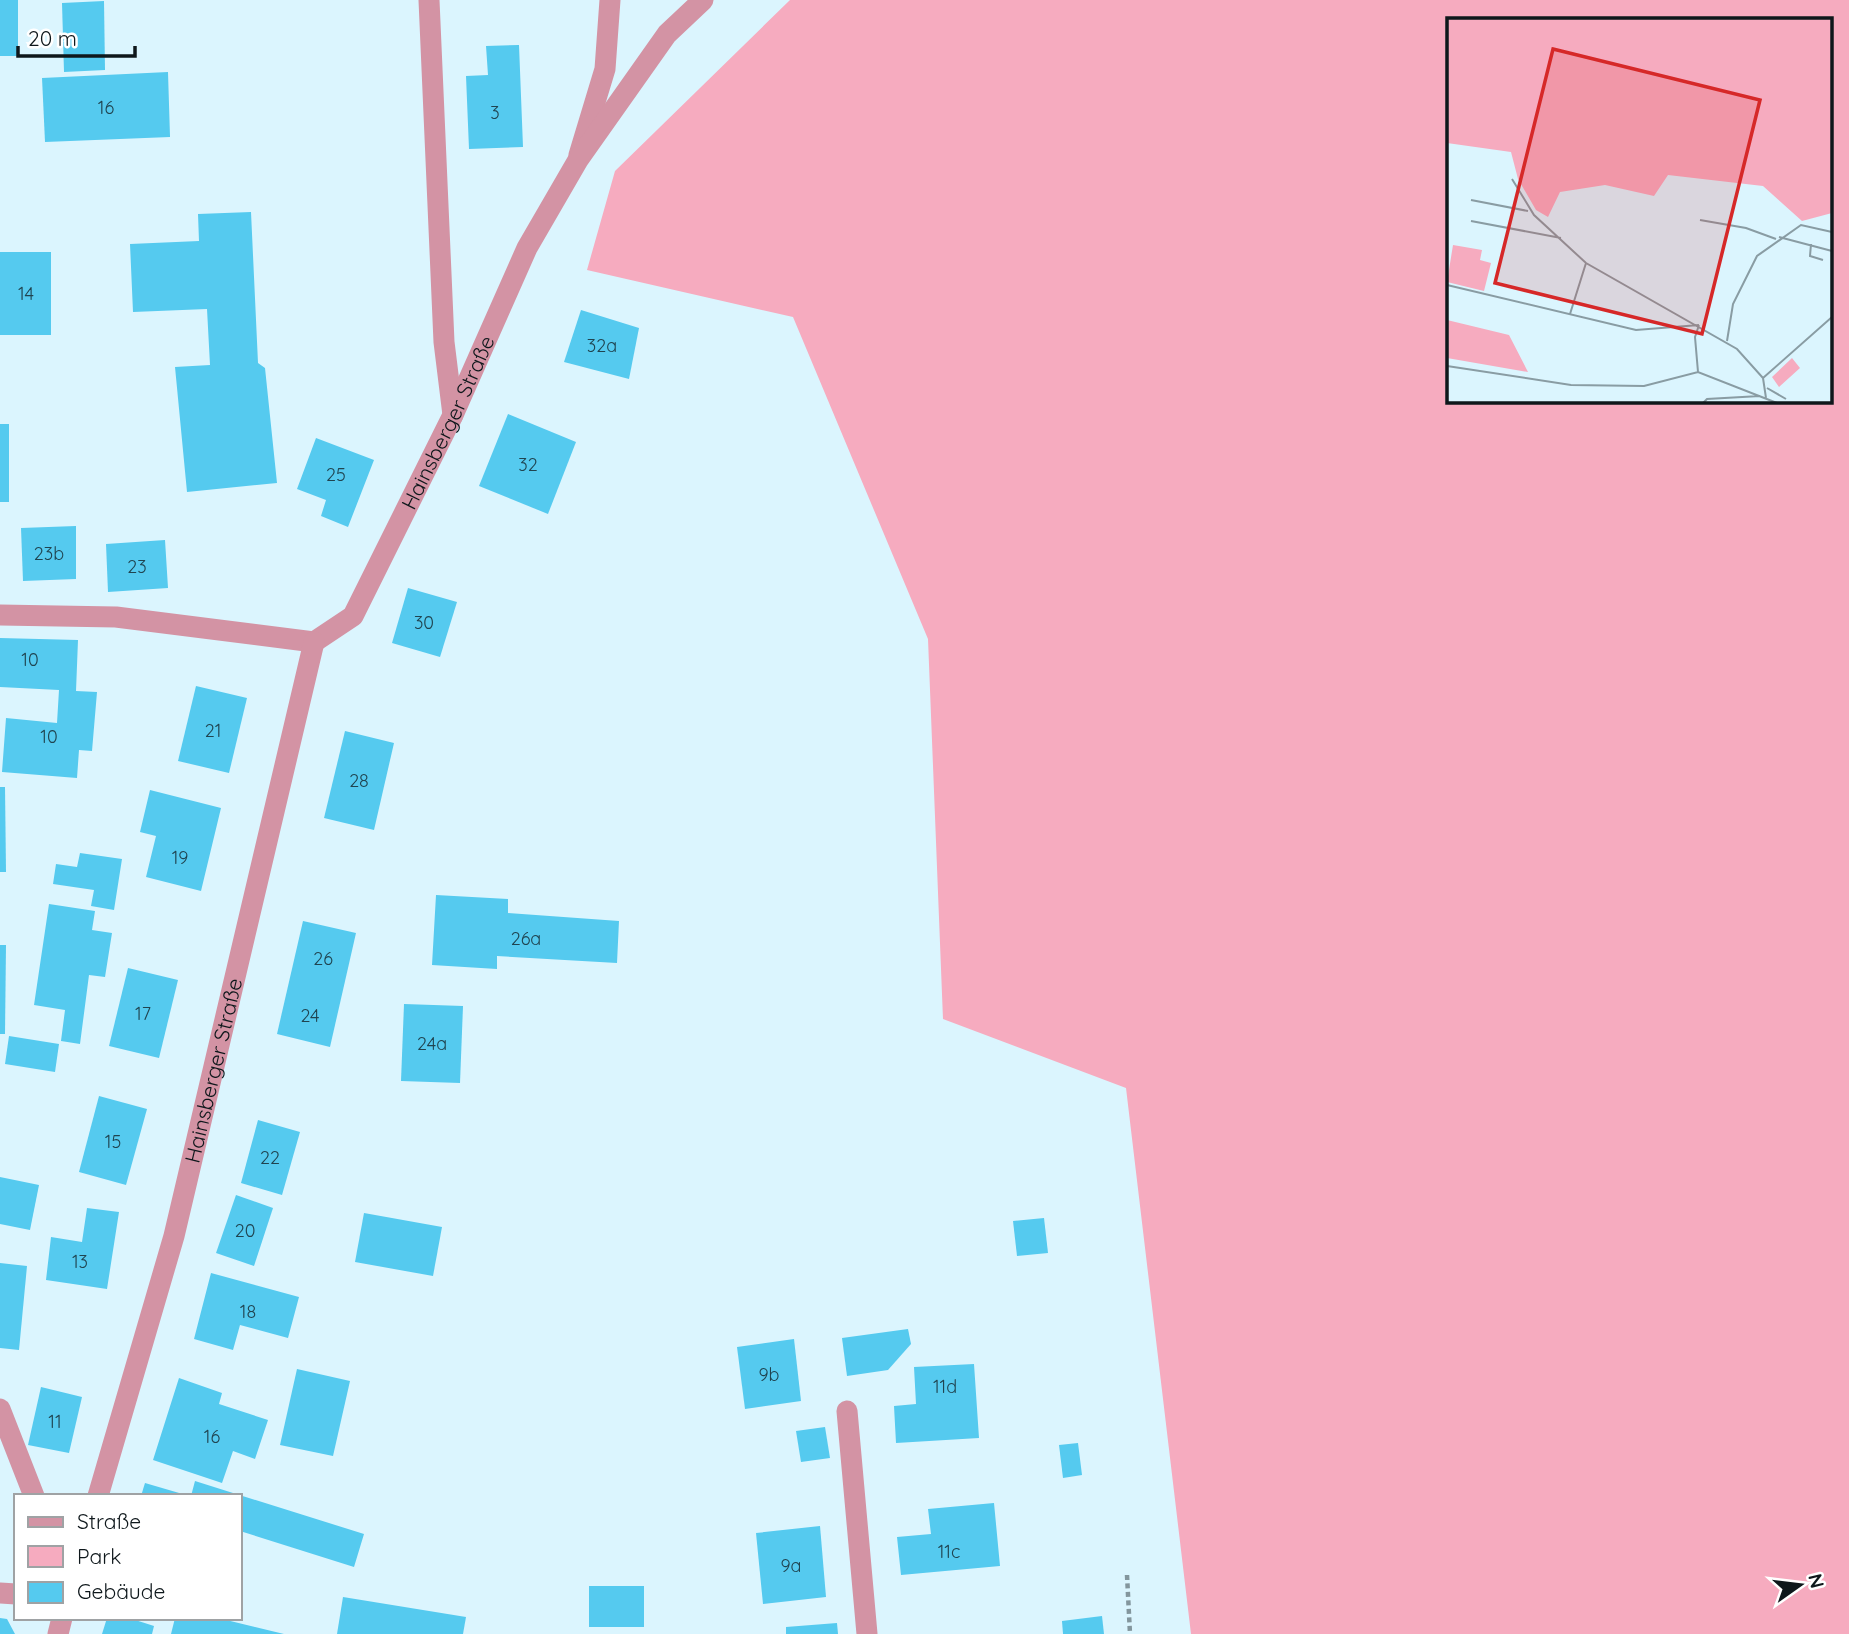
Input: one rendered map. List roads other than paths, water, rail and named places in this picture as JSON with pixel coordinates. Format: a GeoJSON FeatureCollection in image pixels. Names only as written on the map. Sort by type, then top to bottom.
{"type":"FeatureCollection","features":[{"type":"Feature","properties":{"kind":"street"},"geometry":{"type":"LineString","coordinates":[[429,0],[444,342],[453,415]]}},
{"type":"Feature","properties":{"kind":"street"},"geometry":{"type":"LineString","coordinates":[[578,160],[605,69],[610,0]]}},
{"type":"Feature","properties":{"kind":"street"},"geometry":{"type":"LineString","coordinates":[[578,160],[667,34],[703,0]]}},
{"type":"Feature","properties":{"kind":"street","name":"Hainsberger Straße"},"geometry":{"type":"LineString","coordinates":[[99,1494],[174,1236],[314,642],[353,616],[453,415],[527,248],[578,160]]}},
{"type":"Feature","properties":{"kind":"street"},"geometry":{"type":"LineString","coordinates":[[0,615],[116,617],[314,642]]}},
{"type":"Feature","properties":{"kind":"street"},"geometry":{"type":"LineString","coordinates":[[0,1409],[33,1494]]}},
{"type":"Feature","properties":{"kind":"street"},"geometry":{"type":"LineString","coordinates":[[847,1411],[867,1634]]}}]}
